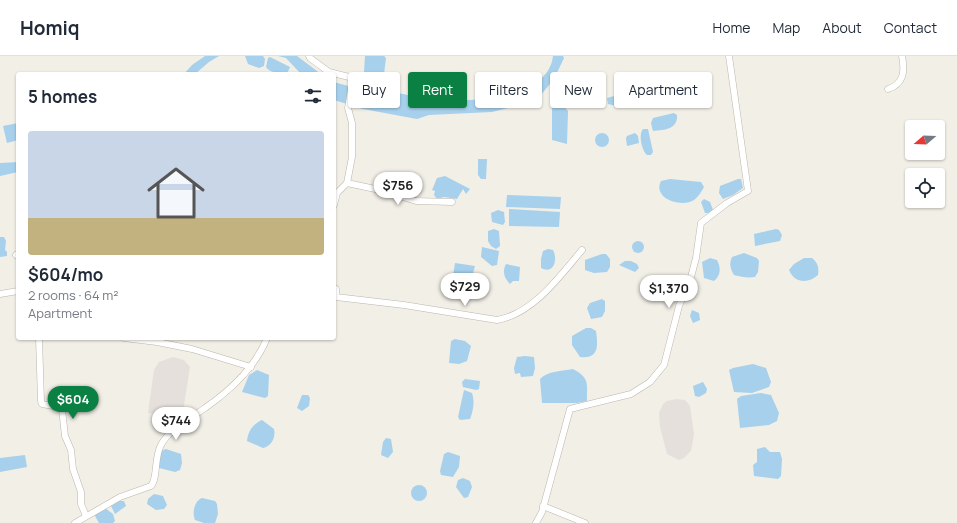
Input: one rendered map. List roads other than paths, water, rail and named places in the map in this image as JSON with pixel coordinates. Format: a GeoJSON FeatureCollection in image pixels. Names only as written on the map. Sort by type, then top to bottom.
{"type":"FeatureCollection","features":[{"type":"Feature","properties":{"kind":"street"},"geometry":{"type":"LineString","coordinates":[[536,523],[543,506],[570,409],[631,394],[650,382],[664,365],[679,306],[696,258],[701,223],[727,203],[748,191],[729,56]]}},
{"type":"Feature","properties":{"kind":"street"},"geometry":{"type":"LineString","coordinates":[[888,89],[900,82],[903,76],[902,56]]}},
{"type":"Feature","properties":{"kind":"street"},"geometry":{"type":"LineString","coordinates":[[308,57],[330,72]]}},
{"type":"Feature","properties":{"kind":"street"},"geometry":{"type":"LineString","coordinates":[[336,74],[352,78],[348,108],[352,123],[352,157],[347,183],[337,193],[336,197]]}},
{"type":"Feature","properties":{"kind":"street"},"geometry":{"type":"LineString","coordinates":[[347,183],[380,190],[416,201],[452,202]]}},
{"type":"Feature","properties":{"kind":"street"},"geometry":{"type":"LineString","coordinates":[[336,297],[404,305],[469,316],[511,317],[542,294],[582,250]]}},
{"type":"Feature","properties":{"kind":"street"},"geometry":{"type":"LineString","coordinates":[[0,294],[16,291]]}},
{"type":"Feature","properties":{"kind":"street"},"geometry":{"type":"LineString","coordinates":[[39,340],[41,401],[42,404],[59,407],[62,409],[65,436],[71,450],[73,469],[81,492],[81,504],[86,516]]}},
{"type":"Feature","properties":{"kind":"street"},"geometry":{"type":"LineString","coordinates":[[141,340],[192,349],[251,366]]}},
{"type":"Feature","properties":{"kind":"street"},"geometry":{"type":"LineString","coordinates":[[75,523],[120,497],[151,486],[154,479],[155,460],[161,444],[178,426],[224,394],[251,366],[266,340]]}},
{"type":"Feature","properties":{"kind":"street"},"geometry":{"type":"LineString","coordinates":[[543,506],[585,523]]}},
{"type":"Feature","properties":{"kind":"water"},"geometry":{"type":"Polygon","coordinates":[[[205,56],[219,56],[197,72],[186,72],[192,65],[205,56]]]}},
{"type":"Feature","properties":{"kind":"water"},"geometry":{"type":"Polygon","coordinates":[[[245,56],[263,56],[265,59],[264,66],[259,68],[248,64],[245,56]]]}},
{"type":"Feature","properties":{"kind":"water"},"geometry":{"type":"Polygon","coordinates":[[[278,56],[297,56],[318,72],[299,72],[286,58],[278,56]]]}},
{"type":"Feature","properties":{"kind":"water"},"geometry":{"type":"Polygon","coordinates":[[[365,56],[384,56],[386,58],[384,72],[364,72],[365,56]]]}},
{"type":"Feature","properties":{"kind":"water"},"geometry":{"type":"Polygon","coordinates":[[[553,56],[563,56],[564,58],[557,72],[550,72],[550,84],[542,94],[542,77],[548,71],[553,56]]]}},
{"type":"Feature","properties":{"kind":"water"},"geometry":{"type":"Polygon","coordinates":[[[270,57],[290,67],[288,72],[270,71],[266,67],[268,58],[270,57]]]}},
{"type":"Feature","properties":{"kind":"water"},"geometry":{"type":"Polygon","coordinates":[[[336,82],[348,86],[348,104],[336,101],[336,82]]]}},
{"type":"Feature","properties":{"kind":"water"},"geometry":{"type":"Polygon","coordinates":[[[400,94],[408,95],[408,108],[467,108],[467,100],[475,99],[475,108],[508,108],[492,112],[429,115],[417,119],[360,108],[400,108],[400,94]]]}},
{"type":"Feature","properties":{"kind":"water"},"geometry":{"type":"Polygon","coordinates":[[[614,96],[614,106],[608,104],[607,98],[614,96]]]}},
{"type":"Feature","properties":{"kind":"water"},"geometry":{"type":"Polygon","coordinates":[[[552,108],[566,108],[568,111],[567,144],[552,140],[552,108]]]}},
{"type":"Feature","properties":{"kind":"water"},"geometry":{"type":"Polygon","coordinates":[[[674,113],[677,115],[677,120],[673,126],[666,129],[653,131],[651,123],[653,118],[674,113]]]}},
{"type":"Feature","properties":{"kind":"water"},"geometry":{"type":"Polygon","coordinates":[[[16,123],[16,141],[7,143],[3,126],[16,123]]]}},
{"type":"Feature","properties":{"kind":"water"},"geometry":{"type":"Polygon","coordinates":[[[643,129],[648,129],[653,152],[651,155],[647,155],[642,147],[641,135],[643,129]]]}},
{"type":"Feature","properties":{"kind":"water"},"geometry":{"type":"Polygon","coordinates":[[[599,133],[605,133],[609,137],[609,143],[605,147],[599,147],[595,143],[595,137],[599,133]]]}},
{"type":"Feature","properties":{"kind":"water"},"geometry":{"type":"Polygon","coordinates":[[[635,133],[638,136],[639,143],[627,146],[627,136],[635,133]]]}},
{"type":"Feature","properties":{"kind":"water"},"geometry":{"type":"Polygon","coordinates":[[[478,159],[487,159],[486,179],[481,179],[478,175],[478,159]]]}},
{"type":"Feature","properties":{"kind":"water"},"geometry":{"type":"Polygon","coordinates":[[[16,162],[16,172],[0,176],[0,163],[16,162]]]}},
{"type":"Feature","properties":{"kind":"water"},"geometry":{"type":"Polygon","coordinates":[[[445,176],[470,189],[466,194],[463,189],[457,199],[444,197],[437,199],[434,195],[435,191],[432,190],[437,178],[445,176]]]}},
{"type":"Feature","properties":{"kind":"water"},"geometry":{"type":"Polygon","coordinates":[[[670,179],[701,182],[704,187],[694,200],[683,203],[676,202],[664,197],[659,187],[661,181],[670,179]]]}},
{"type":"Feature","properties":{"kind":"water"},"geometry":{"type":"Polygon","coordinates":[[[741,179],[743,188],[733,195],[723,199],[719,193],[720,186],[741,179]]]}},
{"type":"Feature","properties":{"kind":"water"},"geometry":{"type":"Polygon","coordinates":[[[507,195],[561,197],[560,209],[506,207],[507,195]]]}},
{"type":"Feature","properties":{"kind":"water"},"geometry":{"type":"Polygon","coordinates":[[[704,199],[710,202],[713,210],[708,213],[705,213],[701,202],[704,199]]]}},
{"type":"Feature","properties":{"kind":"water"},"geometry":{"type":"Polygon","coordinates":[[[509,209],[560,212],[559,227],[509,226],[509,209]]]}},
{"type":"Feature","properties":{"kind":"water"},"geometry":{"type":"Polygon","coordinates":[[[498,210],[504,212],[505,222],[503,225],[492,222],[491,213],[498,210]]]}},
{"type":"Feature","properties":{"kind":"water"},"geometry":{"type":"Polygon","coordinates":[[[494,229],[499,231],[500,246],[496,249],[491,246],[488,241],[488,231],[494,229]]]}},
{"type":"Feature","properties":{"kind":"water"},"geometry":{"type":"Polygon","coordinates":[[[776,229],[779,230],[782,235],[780,241],[755,246],[754,234],[776,229]]]}},
{"type":"Feature","properties":{"kind":"water"},"geometry":{"type":"Polygon","coordinates":[[[0,237],[4,237],[6,241],[5,250],[7,252],[7,256],[0,257],[0,237]]]}},
{"type":"Feature","properties":{"kind":"water"},"geometry":{"type":"Polygon","coordinates":[[[636,241],[640,241],[644,247],[640,253],[636,253],[632,249],[632,245],[636,241]]]}},
{"type":"Feature","properties":{"kind":"water"},"geometry":{"type":"Polygon","coordinates":[[[482,247],[499,251],[497,265],[492,266],[481,257],[482,247]]]}},
{"type":"Feature","properties":{"kind":"water"},"geometry":{"type":"Polygon","coordinates":[[[548,249],[553,250],[555,261],[552,268],[545,270],[541,268],[541,259],[543,251],[548,249]]]}},
{"type":"Feature","properties":{"kind":"water"},"geometry":{"type":"Polygon","coordinates":[[[744,253],[757,258],[759,261],[758,272],[755,277],[734,275],[730,266],[732,257],[744,253]]]}},
{"type":"Feature","properties":{"kind":"water"},"geometry":{"type":"Polygon","coordinates":[[[606,254],[610,259],[610,267],[607,272],[594,273],[585,270],[585,260],[606,254]]]}},
{"type":"Feature","properties":{"kind":"water"},"geometry":{"type":"Polygon","coordinates":[[[710,258],[717,260],[720,271],[714,281],[704,278],[702,262],[710,258]]]}},
{"type":"Feature","properties":{"kind":"water"},"geometry":{"type":"Polygon","coordinates":[[[804,258],[812,258],[817,263],[818,275],[810,280],[802,281],[794,278],[789,270],[794,264],[804,258]]]}},
{"type":"Feature","properties":{"kind":"water"},"geometry":{"type":"Polygon","coordinates":[[[625,261],[631,261],[637,264],[639,268],[635,272],[619,265],[625,261]]]}},
{"type":"Feature","properties":{"kind":"water"},"geometry":{"type":"Polygon","coordinates":[[[455,263],[475,266],[471,280],[453,276],[455,263]]]}},
{"type":"Feature","properties":{"kind":"water"},"geometry":{"type":"Polygon","coordinates":[[[506,264],[520,267],[519,281],[513,281],[510,284],[508,282],[504,272],[506,264]]]}},
{"type":"Feature","properties":{"kind":"water"},"geometry":{"type":"Polygon","coordinates":[[[602,299],[605,301],[605,311],[602,317],[591,319],[587,308],[590,303],[602,299]]]}},
{"type":"Feature","properties":{"kind":"water"},"geometry":{"type":"Polygon","coordinates":[[[692,310],[699,313],[700,320],[693,323],[690,316],[692,310]]]}},
{"type":"Feature","properties":{"kind":"water"},"geometry":{"type":"Polygon","coordinates":[[[586,328],[591,328],[596,331],[597,346],[594,354],[591,356],[580,357],[572,345],[572,336],[586,328]]]}},
{"type":"Feature","properties":{"kind":"water"},"geometry":{"type":"Polygon","coordinates":[[[455,339],[465,341],[471,346],[467,361],[459,364],[449,363],[451,341],[455,339]]]}},
{"type":"Feature","properties":{"kind":"water"},"geometry":{"type":"Polygon","coordinates":[[[517,357],[534,357],[535,368],[533,376],[521,377],[520,373],[515,374],[514,368],[517,357]]]}},
{"type":"Feature","properties":{"kind":"water"},"geometry":{"type":"Polygon","coordinates":[[[753,364],[766,368],[771,382],[769,387],[752,393],[734,392],[729,370],[753,364]]]}},
{"type":"Feature","properties":{"kind":"water"},"geometry":{"type":"Polygon","coordinates":[[[573,369],[585,379],[587,386],[587,401],[577,403],[542,403],[540,379],[547,374],[573,369]]]}},
{"type":"Feature","properties":{"kind":"water"},"geometry":{"type":"Polygon","coordinates":[[[257,370],[269,375],[268,396],[265,398],[242,392],[249,375],[257,370]]]}},
{"type":"Feature","properties":{"kind":"water"},"geometry":{"type":"Polygon","coordinates":[[[465,379],[480,381],[479,389],[476,390],[463,387],[462,382],[465,379]]]}},
{"type":"Feature","properties":{"kind":"water"},"geometry":{"type":"Polygon","coordinates":[[[703,382],[707,389],[706,393],[699,397],[695,396],[693,386],[703,382]]]}},
{"type":"Feature","properties":{"kind":"water"},"geometry":{"type":"Polygon","coordinates":[[[464,390],[472,393],[473,406],[470,419],[460,420],[458,417],[464,390]]]}},
{"type":"Feature","properties":{"kind":"water"},"geometry":{"type":"Polygon","coordinates":[[[761,393],[771,395],[779,413],[777,421],[769,425],[740,428],[737,399],[741,396],[761,393]]]}},
{"type":"Feature","properties":{"kind":"water"},"geometry":{"type":"Polygon","coordinates":[[[302,395],[308,395],[310,398],[309,406],[302,411],[297,408],[302,395]]]}},
{"type":"Feature","properties":{"kind":"water"},"geometry":{"type":"Polygon","coordinates":[[[262,420],[274,429],[272,441],[263,448],[247,441],[248,434],[252,428],[262,420]]]}},
{"type":"Feature","properties":{"kind":"water"},"geometry":{"type":"Polygon","coordinates":[[[386,438],[391,439],[393,452],[388,458],[381,455],[383,442],[386,438]]]}},
{"type":"Feature","properties":{"kind":"water"},"geometry":{"type":"Polygon","coordinates":[[[765,447],[770,452],[780,452],[782,459],[781,476],[778,479],[754,476],[753,465],[757,462],[757,449],[765,447]]]}},
{"type":"Feature","properties":{"kind":"water"},"geometry":{"type":"Polygon","coordinates":[[[166,449],[181,454],[182,463],[180,470],[175,472],[159,468],[158,461],[161,451],[166,449]]]}},
{"type":"Feature","properties":{"kind":"water"},"geometry":{"type":"Polygon","coordinates":[[[448,452],[460,456],[459,467],[453,477],[441,475],[440,471],[444,454],[448,452]]]}},
{"type":"Feature","properties":{"kind":"water"},"geometry":{"type":"Polygon","coordinates":[[[25,455],[27,467],[0,472],[0,458],[25,455]]]}},
{"type":"Feature","properties":{"kind":"water"},"geometry":{"type":"Polygon","coordinates":[[[463,478],[470,481],[472,487],[468,497],[464,498],[456,487],[458,480],[463,478]]]}},
{"type":"Feature","properties":{"kind":"water"},"geometry":{"type":"Polygon","coordinates":[[[419,485],[426,490],[427,493],[422,500],[419,501],[412,496],[411,493],[416,486],[419,485]]]}},
{"type":"Feature","properties":{"kind":"water"},"geometry":{"type":"Polygon","coordinates":[[[154,494],[163,496],[167,505],[164,509],[156,510],[147,504],[148,499],[154,494]]]}},
{"type":"Feature","properties":{"kind":"water"},"geometry":{"type":"Polygon","coordinates":[[[202,498],[215,501],[217,504],[218,514],[215,523],[204,523],[195,520],[195,504],[202,498]]]}},
{"type":"Feature","properties":{"kind":"water"},"geometry":{"type":"Polygon","coordinates":[[[119,501],[124,501],[126,506],[115,514],[111,506],[119,501]]]}},
{"type":"Feature","properties":{"kind":"water"},"geometry":{"type":"Polygon","coordinates":[[[105,508],[113,514],[115,521],[113,523],[99,523],[95,516],[96,513],[105,508]]]}}]}
